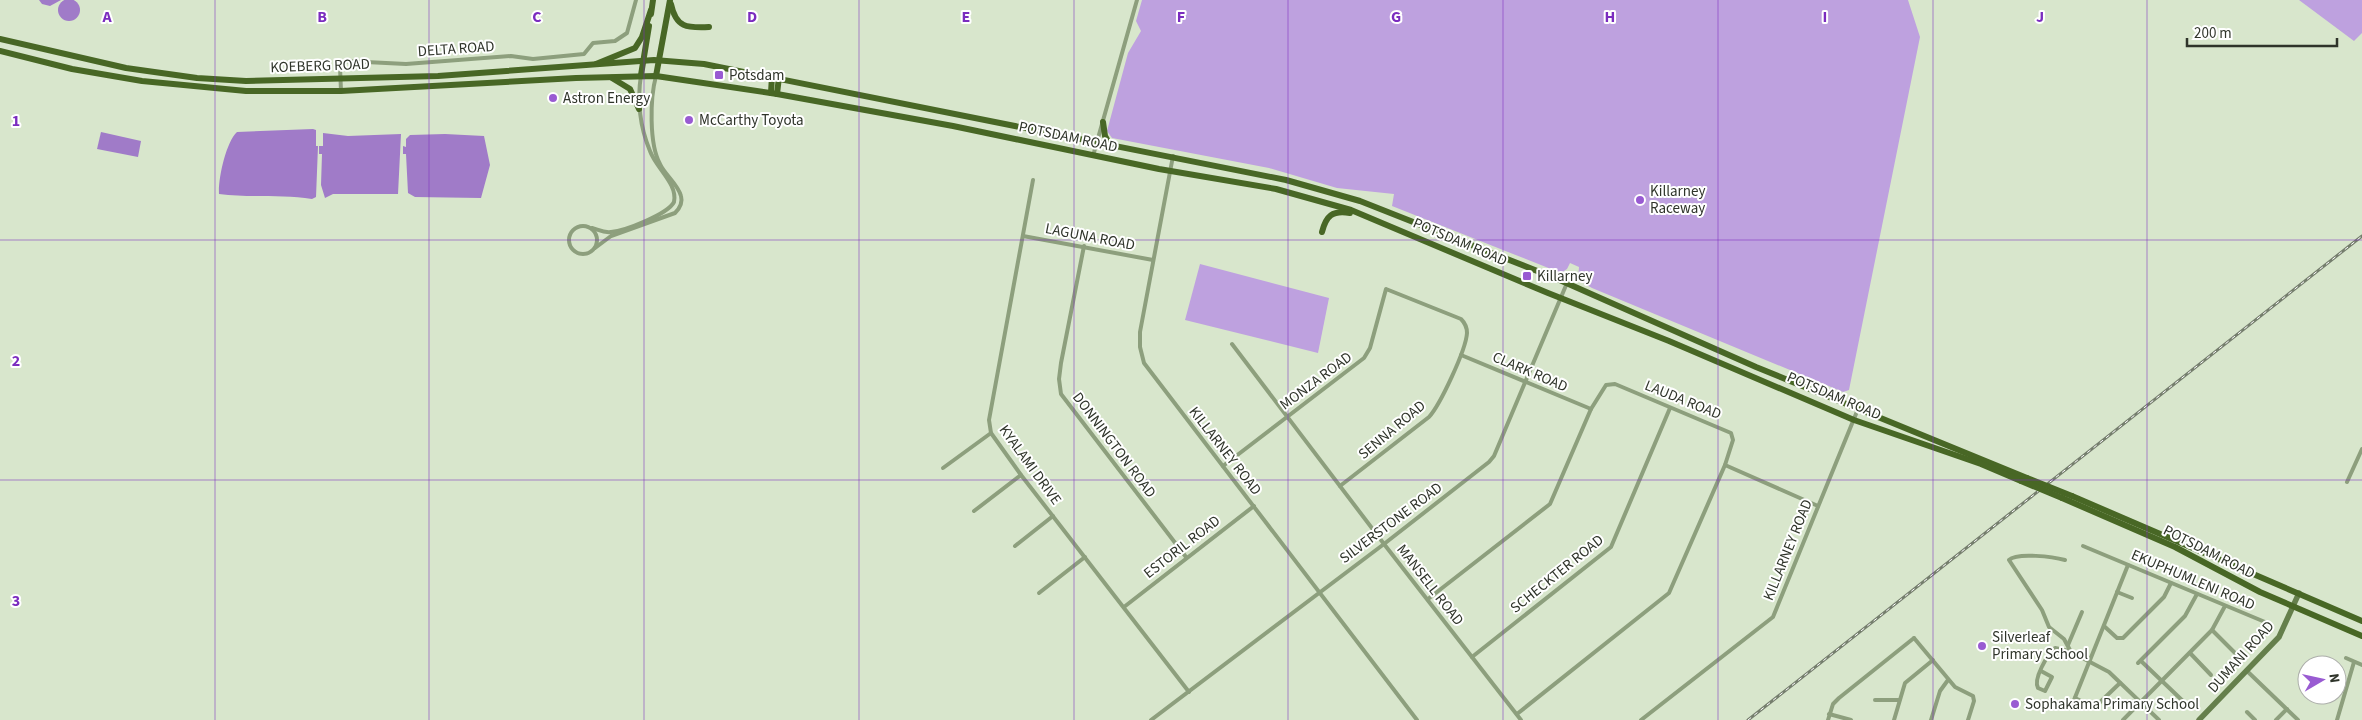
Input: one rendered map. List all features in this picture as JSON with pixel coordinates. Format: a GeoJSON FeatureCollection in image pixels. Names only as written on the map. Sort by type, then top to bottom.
{"type":"FeatureCollection","features":[{"type":"Feature","properties":{"kind":"main road"},"geometry":{"type":"LineString","coordinates":[[642,75],[652,0]]}},
{"type":"Feature","properties":{"kind":"main road"},"geometry":{"type":"LineString","coordinates":[[670,0],[674,15],[681,24],[691,27],[709,27]]}},
{"type":"Feature","properties":{"kind":"main road"},"geometry":{"type":"LineString","coordinates":[[656,76],[670,0]]}},
{"type":"Feature","properties":{"kind":"main road"},"geometry":{"type":"LineString","coordinates":[[593,66],[635,48],[642,37],[651,10]]}},
{"type":"Feature","properties":{"kind":"main road","name":"KOEBERG ROAD"},"geometry":{"type":"LineString","coordinates":[[0,39],[109,66],[197,78],[274,81],[438,76],[644,61]]}},
{"type":"Feature","properties":{"kind":"main road","name":"KOEBERG ROAD"},"geometry":{"type":"LineString","coordinates":[[0,51],[72,69],[185,86],[279,92],[341,91],[642,75]]}},
{"type":"Feature","properties":{"kind":"main road","name":"POTSDAM ROAD"},"geometry":{"type":"LineString","coordinates":[[644,61],[660,60],[704,64],[775,76],[869,98],[1097,140],[1286,180],[1341,195],[1567,283],[1756,367],[1858,408],[2175,546],[2237,580],[2293,607],[2362,636]]}},
{"type":"Feature","properties":{"kind":"main road","name":"POTSDAM ROAD"},"geometry":{"type":"LineString","coordinates":[[642,75],[774,93],[953,126],[1093,156],[1276,189],[1324,201],[1368,217],[1560,298],[1669,341],[1854,420],[2072,496],[2362,621]]}},
{"type":"Feature","properties":{"kind":"main road"},"geometry":{"type":"LineString","coordinates":[[609,76],[630,89],[639,109]]}},
{"type":"Feature","properties":{"kind":"main road"},"geometry":{"type":"LineString","coordinates":[[774,93],[775,76]]}},
{"type":"Feature","properties":{"kind":"main road"},"geometry":{"type":"LineString","coordinates":[[1103,122],[1105,136],[1109,143]]}},
{"type":"Feature","properties":{"kind":"main road"},"geometry":{"type":"LineString","coordinates":[[1322,232],[1326,218],[1332,213],[1346,212],[1368,217]]}},
{"type":"Feature","properties":{"kind":"street","name":"DELTA ROAD"},"geometry":{"type":"LineString","coordinates":[[340,78],[340,66],[346,61],[406,64],[511,56],[534,58],[584,54],[595,42],[615,41],[627,33],[636,0]]}},
{"type":"Feature","properties":{"kind":"street"},"geometry":{"type":"LineString","coordinates":[[1093,156],[1137,0]]}},
{"type":"Feature","properties":{"kind":"street"},"geometry":{"type":"LineString","coordinates":[[642,75],[639,109],[650,153],[674,191],[675,200],[672,207],[664,213],[615,232],[603,232],[584,225],[575,228],[569,235],[569,242],[574,250],[580,254],[589,253],[607,238],[674,213],[681,202],[677,188],[658,159],[651,110],[656,76]]}},
{"type":"Feature","properties":{"kind":"street"},"geometry":{"type":"LineString","coordinates":[[340,78],[341,91]]}},
{"type":"Feature","properties":{"kind":"street","name":"KILLARNEY ROAD"},"geometry":{"type":"LineString","coordinates":[[1173,156],[1140,332],[1140,347],[1144,363],[1417,720]]}},
{"type":"Feature","properties":{"kind":"street","name":"KYALAMI DRIVE"},"geometry":{"type":"LineString","coordinates":[[1033,180],[989,420],[991,433],[1021,475],[1189,692]]}},
{"type":"Feature","properties":{"kind":"street"},"geometry":{"type":"LineString","coordinates":[[675,200],[681,202]]}},
{"type":"Feature","properties":{"kind":"street"},"geometry":{"type":"LineString","coordinates":[[592,228],[598,237],[595,248]]}},
{"type":"Feature","properties":{"kind":"street","name":"LAGUNA ROAD"},"geometry":{"type":"LineString","coordinates":[[1023,236],[1153,260]]}},
{"type":"Feature","properties":{"kind":"street","name":"DONNINGTON ROAD"},"geometry":{"type":"LineString","coordinates":[[1084,246],[1061,363],[1059,379],[1061,394],[1186,557]]}},
{"type":"Feature","properties":{"kind":"street","name":"SILVERSTONE ROAD"},"geometry":{"type":"LineString","coordinates":[[1151,720],[1384,544],[1492,459],[1567,283]]}},
{"type":"Feature","properties":{"kind":"street","name":"MONZA ROAD"},"geometry":{"type":"LineString","coordinates":[[1223,466],[1364,358],[1370,348],[1386,288]]}},
{"type":"Feature","properties":{"kind":"street","name":"SENNA ROAD"},"geometry":{"type":"LineString","coordinates":[[1340,486],[1432,414],[1467,336],[1464,322],[1386,288]]}},
{"type":"Feature","properties":{"kind":"street","name":"MANSELL ROAD"},"geometry":{"type":"LineString","coordinates":[[1232,344],[1521,720]]}},
{"type":"Feature","properties":{"kind":"street","name":"CLARK ROAD"},"geometry":{"type":"LineString","coordinates":[[1460,355],[1591,409]]}},
{"type":"Feature","properties":{"kind":"street","name":"LAUDA ROAD"},"geometry":{"type":"LineString","coordinates":[[1428,599],[1550,504],[1602,387],[1612,383],[1731,433],[1733,440],[1725,465],[1669,593],[1517,714]]}},
{"type":"Feature","properties":{"kind":"street","name":"SCHECKTER ROAD"},"geometry":{"type":"LineString","coordinates":[[1472,657],[1611,547],[1670,408]]}},
{"type":"Feature","properties":{"kind":"street","name":"KILLARNEY ROAD"},"geometry":{"type":"LineString","coordinates":[[1641,720],[1774,617],[1858,408]]}},
{"type":"Feature","properties":{"kind":"street"},"geometry":{"type":"LineString","coordinates":[[943,468],[991,433]]}},
{"type":"Feature","properties":{"kind":"street"},"geometry":{"type":"LineString","coordinates":[[2347,482],[2362,449]]}},
{"type":"Feature","properties":{"kind":"street"},"geometry":{"type":"LineString","coordinates":[[1725,465],[1818,506]]}},
{"type":"Feature","properties":{"kind":"street"},"geometry":{"type":"LineString","coordinates":[[974,510],[1021,475]]}},
{"type":"Feature","properties":{"kind":"street","name":"ESTORIL ROAD"},"geometry":{"type":"LineString","coordinates":[[1124,606],[1254,506]]}},
{"type":"Feature","properties":{"kind":"street"},"geometry":{"type":"LineString","coordinates":[[1014,546],[1053,516]]}},
{"type":"Feature","properties":{"kind":"street","name":"EKUPHUMLENI ROAD"},"geometry":{"type":"LineString","coordinates":[[2083,546],[2264,622]]}},
{"type":"Feature","properties":{"kind":"street"},"geometry":{"type":"LineString","coordinates":[[2065,560],[2036,556],[2009,560],[2042,610],[2049,627],[2068,645],[2071,652]]}},
{"type":"Feature","properties":{"kind":"street"},"geometry":{"type":"LineString","coordinates":[[1039,593],[1085,557]]}},
{"type":"Feature","properties":{"kind":"street"},"geometry":{"type":"LineString","coordinates":[[2072,705],[2128,566]]}},
{"type":"Feature","properties":{"kind":"street"},"geometry":{"type":"LineString","coordinates":[[2104,626],[2117,638],[2124,638],[2161,600],[2171,583]]}},
{"type":"Feature","properties":{"kind":"street"},"geometry":{"type":"LineString","coordinates":[[2117,592],[2132,598]]}},
{"type":"Feature","properties":{"kind":"street","name":"DUMANI ROAD"},"geometry":{"type":"LineString","coordinates":[[2200,720],[2279,637],[2299,593]]}},
{"type":"Feature","properties":{"kind":"street"},"geometry":{"type":"LineString","coordinates":[[2185,703],[2139,662],[2185,616],[2197,594]]}},
{"type":"Feature","properties":{"kind":"street"},"geometry":{"type":"LineString","coordinates":[[2124,720],[2212,630],[2225,606]]}},
{"type":"Feature","properties":{"kind":"street"},"geometry":{"type":"LineString","coordinates":[[2068,645],[2082,612]]}},
{"type":"Feature","properties":{"kind":"street"},"geometry":{"type":"LineString","coordinates":[[2212,630],[2235,653]]}},
{"type":"Feature","properties":{"kind":"street"},"geometry":{"type":"LineString","coordinates":[[1828,720],[1829,714],[1839,698],[1915,636],[1948,680],[1955,687],[1973,696],[1974,700],[1968,720]]}},
{"type":"Feature","properties":{"kind":"street"},"geometry":{"type":"LineString","coordinates":[[2041,671],[2052,677],[2047,689],[2044,691],[2036,685],[2041,671],[2054,649],[2071,652],[2109,672],[2159,720]]}},
{"type":"Feature","properties":{"kind":"street"},"geometry":{"type":"LineString","coordinates":[[2190,653],[2211,675]]}},
{"type":"Feature","properties":{"kind":"street"},"geometry":{"type":"LineString","coordinates":[[2347,658],[2362,665]]}},
{"type":"Feature","properties":{"kind":"street"},"geometry":{"type":"LineString","coordinates":[[1894,720],[1907,680],[1933,660]]}},
{"type":"Feature","properties":{"kind":"street"},"geometry":{"type":"LineString","coordinates":[[2347,684],[2354,662]]}},
{"type":"Feature","properties":{"kind":"street"},"geometry":{"type":"LineString","coordinates":[[2247,672],[2298,720]]}},
{"type":"Feature","properties":{"kind":"street"},"geometry":{"type":"LineString","coordinates":[[1932,720],[1940,691],[1948,680]]}},
{"type":"Feature","properties":{"kind":"street"},"geometry":{"type":"LineString","coordinates":[[2075,698],[2091,706],[2096,706],[2120,683]]}},
{"type":"Feature","properties":{"kind":"street"},"geometry":{"type":"LineString","coordinates":[[1875,700],[1899,700]]}},
{"type":"Feature","properties":{"kind":"street"},"geometry":{"type":"LineString","coordinates":[[2337,720],[2341,705]]}},
{"type":"Feature","properties":{"kind":"street"},"geometry":{"type":"LineString","coordinates":[[2276,720],[2287,709]]}},
{"type":"Feature","properties":{"kind":"street"},"geometry":{"type":"LineString","coordinates":[[2247,712],[2255,720]]}},
{"type":"Feature","properties":{"kind":"street"},"geometry":{"type":"LineString","coordinates":[[1829,714],[1851,720]]}},
{"type":"Feature","properties":{"kind":"shaded area"},"geometry":{"type":"Polygon","coordinates":[[[69,-1],[77,2],[80,10],[77,18],[69,21],[61,18],[58,10],[61,2],[69,-1]]]}},
{"type":"Feature","properties":{"kind":"shaded area"},"geometry":{"type":"Polygon","coordinates":[[[39,0],[61,0],[50,6],[42,4],[39,0]]]}},
{"type":"Feature","properties":{"kind":"shaded area","name":"Killarney Raceway"},"geometry":{"type":"Polygon","coordinates":[[[1142,0],[1908,0],[1920,37],[1849,390],[1843,392],[1592,288],[1578,280],[1579,267],[1570,263],[1567,269],[1561,273],[1392,206],[1394,194],[1337,188],[1269,168],[1112,138],[1107,131],[1128,53],[1141,31],[1136,21],[1142,0]]]}},
{"type":"Feature","properties":{"kind":"shaded area"},"geometry":{"type":"Polygon","coordinates":[[[2299,0],[2362,0],[2362,33],[2354,41],[2299,0]]]}},
{"type":"Feature","properties":{"kind":"shaded area"},"geometry":{"type":"Polygon","coordinates":[[[316,130],[316,146],[318,146],[316,197],[312,199],[219,194],[224,161],[229,144],[237,132],[316,130]]]}},
{"type":"Feature","properties":{"kind":"shaded area"},"geometry":{"type":"Polygon","coordinates":[[[101,132],[141,141],[138,157],[97,149],[101,132]]]}},
{"type":"Feature","properties":{"kind":"shaded area"},"geometry":{"type":"Polygon","coordinates":[[[323,133],[348,136],[401,134],[398,194],[333,194],[325,198],[321,185],[322,154],[319,154],[319,146],[323,146],[323,133]]]}},
{"type":"Feature","properties":{"kind":"shaded area"},"geometry":{"type":"Polygon","coordinates":[[[410,135],[484,136],[490,165],[481,198],[415,197],[408,193],[406,154],[403,154],[403,146],[406,147],[406,139],[410,135]]]}},
{"type":"Feature","properties":{"kind":"shaded area"},"geometry":{"type":"Polygon","coordinates":[[[1200,264],[1329,298],[1318,353],[1185,320],[1200,264]]]}},
{"type":"Feature","properties":{"kind":"railway"},"geometry":{"type":"LineString","coordinates":[[1748,720],[2362,236]]}},
{"type":"Feature","properties":{"kind":"place","name":"Potsdam"},"geometry":{"type":"Point","coordinates":[719,75]}},
{"type":"Feature","properties":{"kind":"place","name":"Astron Energy"},"geometry":{"type":"Point","coordinates":[553,98]}},
{"type":"Feature","properties":{"kind":"place","name":"McCarthy Toyota"},"geometry":{"type":"Point","coordinates":[689,120]}},
{"type":"Feature","properties":{"kind":"place","name":"Killarney Raceway"},"geometry":{"type":"Point","coordinates":[1640,200]}},
{"type":"Feature","properties":{"kind":"place","name":"Killarney"},"geometry":{"type":"Point","coordinates":[1527,276]}},
{"type":"Feature","properties":{"kind":"place","name":"Silverleaf Primary School"},"geometry":{"type":"Point","coordinates":[1982,646]}},
{"type":"Feature","properties":{"kind":"place","name":"Sophakama Primary School"},"geometry":{"type":"Point","coordinates":[2015,704]}}]}
